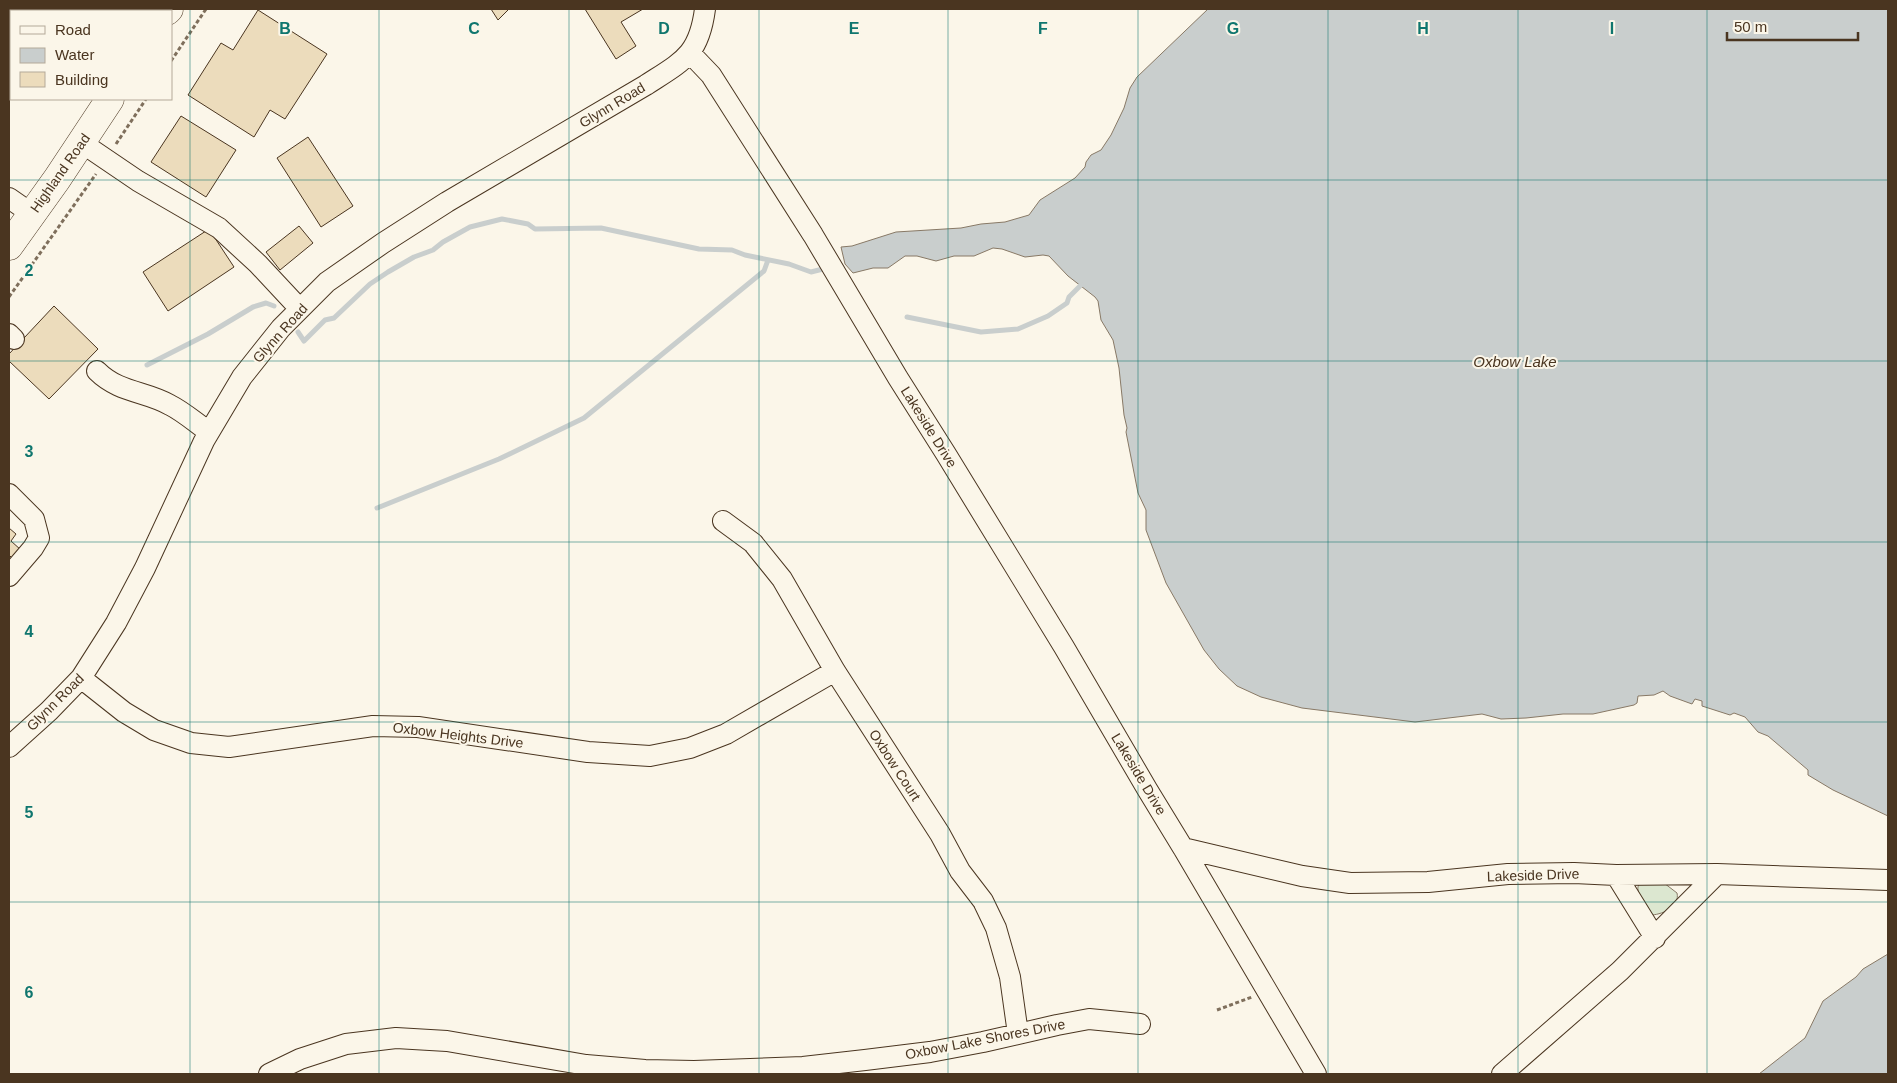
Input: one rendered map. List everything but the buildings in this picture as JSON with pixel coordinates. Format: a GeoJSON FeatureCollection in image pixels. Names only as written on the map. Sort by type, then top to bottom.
{"type":"FeatureCollection","features":[{"type":"Feature","properties":{"kind":"highway","name":"Highland Road"},"geometry":{"type":"LineString","coordinates":[[9,246],[109,100]]}},
{"type":"Feature","properties":{"kind":"street"},"geometry":{"type":"LineString","coordinates":[[690,53],[699,38],[705,9]]}},
{"type":"Feature","properties":{"kind":"street","name":"Glynn Road"},"geometry":{"type":"LineString","coordinates":[[9,746],[49,711],[81,678],[120,615],[145,568],[209,432],[242,377],[281,328],[327,282],[383,243],[447,202],[646,85],[690,53]]}},
{"type":"Feature","properties":{"kind":"street","name":"Lakeside Drive"},"geometry":{"type":"LineString","coordinates":[[690,53],[711,75],[813,235],[898,378],[1064,647],[1146,789],[1183,848],[1316,1074]]}},
{"type":"Feature","properties":{"kind":"street"},"geometry":{"type":"LineString","coordinates":[[82,142],[138,181],[219,228],[258,264],[300,309]]}},
{"type":"Feature","properties":{"kind":"street"},"geometry":{"type":"LineString","coordinates":[[9,198],[32,214]]}},
{"type":"Feature","properties":{"kind":"street"},"geometry":{"type":"LineString","coordinates":[[97,371],[105,378],[129,391],[169,404],[209,432]]}},
{"type":"Feature","properties":{"kind":"street"},"geometry":{"type":"LineString","coordinates":[[9,494],[34,520],[38,538],[33,548],[9,576]]}},
{"type":"Feature","properties":{"kind":"street","name":"Oxbow Court"},"geometry":{"type":"LineString","coordinates":[[723,521],[753,543],[782,579],[835,671],[940,834],[960,871],[983,901],[996,928],[1010,977],[1018,1034]]}},
{"type":"Feature","properties":{"kind":"street","name":"Oxbow Heights Drive"},"geometry":{"type":"LineString","coordinates":[[81,678],[124,712],[154,730],[191,743],[229,747],[373,726],[418,727],[588,752],[650,756],[690,748],[726,734],[835,671]]}},
{"type":"Feature","properties":{"kind":"street","name":"Lakeside Drive"},"geometry":{"type":"LineString","coordinates":[[1183,848],[1302,876],[1350,883],[1428,882],[1508,874],[1574,873],[1616,875],[1717,874],[1888,880]]}},
{"type":"Feature","properties":{"kind":"street"},"geometry":{"type":"LineString","coordinates":[[1502,1074],[1620,971],[1717,874]]}},
{"type":"Feature","properties":{"kind":"street"},"geometry":{"type":"LineString","coordinates":[[1616,875],[1654,938]]}},
{"type":"Feature","properties":{"kind":"street","name":"Oxbow Lake Shores Drive"},"geometry":{"type":"LineString","coordinates":[[269,1074],[300,1059],[346,1044],[396,1038],[448,1041],[586,1065],[645,1070],[694,1071],[803,1067],[930,1052],[1089,1019],[1140,1024]]}},
{"type":"Feature","properties":{"kind":"path"},"geometry":{"type":"LineString","coordinates":[[172,60],[206,9]]}},
{"type":"Feature","properties":{"kind":"path"},"geometry":{"type":"LineString","coordinates":[[9,297],[106,160],[145,100]]}},
{"type":"Feature","properties":{"kind":"path"},"geometry":{"type":"LineString","coordinates":[[1217,1010],[1267,992]]}},
{"type":"Feature","properties":{"kind":"green space"},"geometry":{"type":"Polygon","coordinates":[[[1645,883],[1664,883],[1677,893],[1676,902],[1666,911],[1652,915],[1639,895],[1638,887],[1640,884],[1645,883]]]}},
{"type":"Feature","properties":{"kind":"water","name":"Oxbow Lake"},"geometry":{"type":"Polygon","coordinates":[[[1208,9],[1888,9],[1888,816],[1833,790],[1808,775],[1808,770],[1768,736],[1758,732],[1745,717],[1734,713],[1730,715],[1702,706],[1702,701],[1695,699],[1692,704],[1670,696],[1663,691],[1654,695],[1638,696],[1637,703],[1634,705],[1593,714],[1563,714],[1501,719],[1482,714],[1415,722],[1302,708],[1261,697],[1237,686],[1219,669],[1204,650],[1166,583],[1146,530],[1146,510],[1138,493],[1126,432],[1119,368],[1113,340],[1101,320],[1098,301],[1095,297],[1068,276],[1049,256],[1025,257],[1002,249],[993,248],[974,256],[954,256],[936,261],[917,256],[905,256],[888,268],[873,268],[853,273],[845,264],[841,247],[852,246],[896,232],[961,228],[1005,222],[1029,215],[1040,200],[1075,178],[1085,167],[1091,155],[1101,150],[1111,135],[1124,108],[1130,88],[1137,77],[1208,9]]]}},
{"type":"Feature","properties":{"kind":"water"},"geometry":{"type":"Polygon","coordinates":[[[1888,954],[1888,1074],[1759,1074],[1805,1038],[1823,1001],[1856,977],[1863,969],[1888,954]]]}},
{"type":"Feature","properties":{"kind":"waterway"},"geometry":{"type":"LineString","coordinates":[[298,332],[304,341],[325,320],[334,318],[370,284],[388,272],[414,257],[433,250],[443,242],[470,227],[502,219],[528,224],[535,229],[601,228],[699,249],[732,250],[745,255],[789,264],[811,272],[827,268]]}},
{"type":"Feature","properties":{"kind":"waterway"},"geometry":{"type":"LineString","coordinates":[[377,508],[499,459],[584,418],[764,271],[768,260]]}},
{"type":"Feature","properties":{"kind":"waterway"},"geometry":{"type":"LineString","coordinates":[[907,317],[981,332],[1018,329],[1048,316],[1067,303],[1069,297],[1081,285]]}},
{"type":"Feature","properties":{"kind":"waterway"},"geometry":{"type":"LineString","coordinates":[[147,365],[208,334],[253,307],[266,303],[274,306]]}}]}
